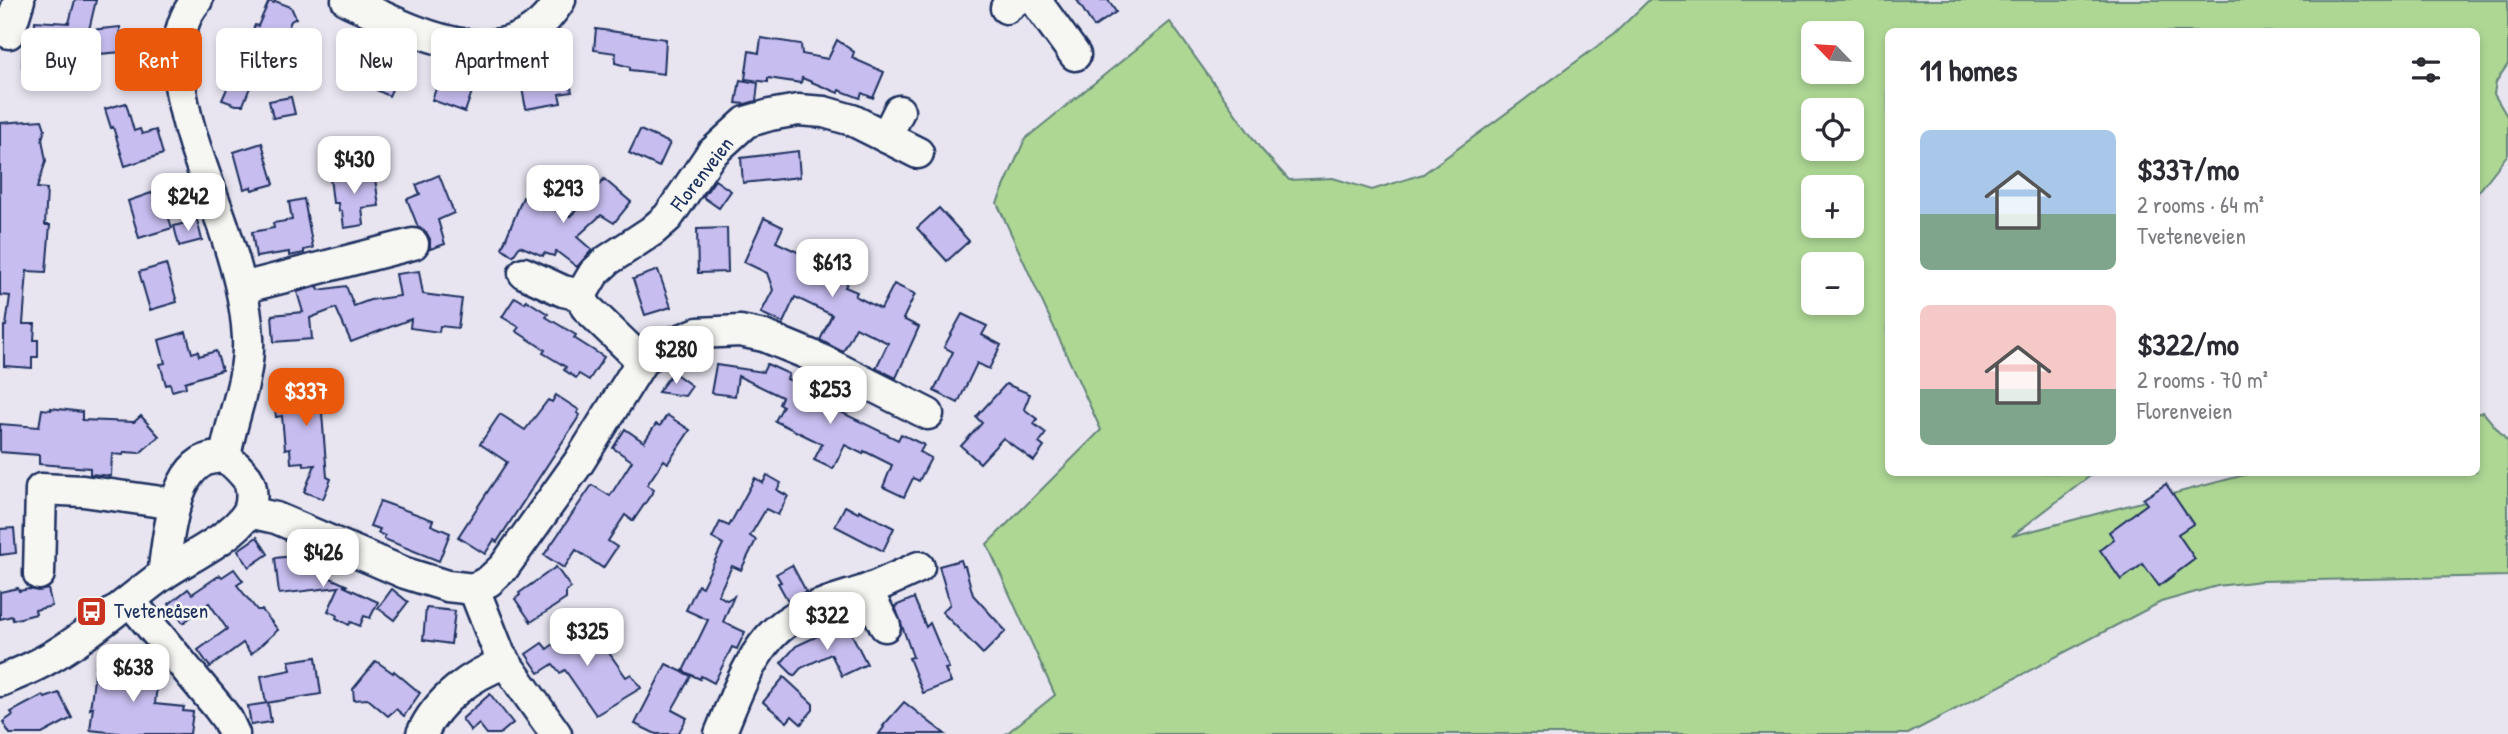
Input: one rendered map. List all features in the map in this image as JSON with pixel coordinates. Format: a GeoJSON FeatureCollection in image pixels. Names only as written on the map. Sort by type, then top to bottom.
{"type":"FeatureCollection","features":[{"type":"Feature","properties":{"kind":"street"},"geometry":{"type":"LineString","coordinates":[[9,33],[19,0]]}},
{"type":"Feature","properties":{"kind":"street"},"geometry":{"type":"LineString","coordinates":[[347,0],[433,38],[477,47],[510,41],[527,33],[545,19],[561,0]]}},
{"type":"Feature","properties":{"kind":"street"},"geometry":{"type":"LineString","coordinates":[[1035,0],[1075,55]]}},
{"type":"Feature","properties":{"kind":"street"},"geometry":{"type":"LineString","coordinates":[[183,4],[178,66],[184,104],[242,288],[248,339],[247,368],[229,431],[225,458]]}},
{"type":"Feature","properties":{"kind":"street","name":"Florenveien"},"geometry":{"type":"LineString","coordinates":[[580,295],[594,273],[608,260],[668,217],[711,155],[746,122],[798,110],[893,124],[918,153]]}},
{"type":"Feature","properties":{"kind":"street"},"geometry":{"type":"LineString","coordinates":[[242,288],[413,244]]}},
{"type":"Feature","properties":{"kind":"street"},"geometry":{"type":"LineString","coordinates":[[524,273],[563,291],[580,295],[586,307],[642,362]]}},
{"type":"Feature","properties":{"kind":"street"},"geometry":{"type":"LineString","coordinates":[[249,512],[276,518],[405,573],[447,586],[474,589],[489,581],[504,567],[579,462],[642,362],[659,349],[698,333],[740,331],[783,343],[919,401]]}},
{"type":"Feature","properties":{"kind":"street"},"geometry":{"type":"LineString","coordinates":[[0,681],[45,660],[163,575],[236,527],[249,512],[250,483],[240,469],[225,458],[208,459],[189,472],[176,504],[163,575]]}},
{"type":"Feature","properties":{"kind":"street"},"geometry":{"type":"LineString","coordinates":[[38,574],[41,489],[83,491],[176,504]]}},
{"type":"Feature","properties":{"kind":"street"},"geometry":{"type":"LineString","coordinates":[[720,734],[748,669],[770,636],[806,611],[867,590],[919,567]]}},
{"type":"Feature","properties":{"kind":"street"},"geometry":{"type":"LineString","coordinates":[[474,589],[490,633],[505,663],[556,734]]}},
{"type":"Feature","properties":{"kind":"street"},"geometry":{"type":"LineString","coordinates":[[867,590],[885,626]]}},
{"type":"Feature","properties":{"kind":"street"},"geometry":{"type":"LineString","coordinates":[[130,601],[223,713],[234,734]]}},
{"type":"Feature","properties":{"kind":"street"},"geometry":{"type":"LineString","coordinates":[[422,734],[436,710],[447,699],[488,669],[505,663]]}},
{"type":"Feature","properties":{"kind":"green space"},"geometry":{"type":"Polygon","coordinates":[[[1649,0],[2508,0],[2508,64],[2496,82],[2494,94],[2508,118],[2508,154],[2480,190],[2480,28],[1885,28],[1885,476],[2090,476],[2012,536],[2241,476],[2480,476],[2480,413],[2483,412],[2508,442],[2508,576],[2261,581],[2217,586],[2161,602],[1908,734],[1006,734],[1055,695],[987,544],[1101,430],[997,203],[1025,139],[1170,22],[1260,148],[1289,180],[1333,178],[1372,190],[1423,174],[1614,34],[1649,0]]]}},
{"type":"Feature","properties":{"kind":"building"},"geometry":{"type":"Polygon","coordinates":[[[75,0],[96,0],[89,28],[35,28],[35,21],[69,23],[75,0]]]}},
{"type":"Feature","properties":{"kind":"building"},"geometry":{"type":"Polygon","coordinates":[[[1077,0],[1108,0],[1116,12],[1094,27],[1077,0]]]}},
{"type":"Feature","properties":{"kind":"building"},"geometry":{"type":"Polygon","coordinates":[[[269,1],[291,7],[296,18],[288,28],[254,28],[255,25],[258,26],[269,1]]]}},
{"type":"Feature","properties":{"kind":"building"},"geometry":{"type":"Polygon","coordinates":[[[120,27],[115,28],[115,53],[101,54],[101,29],[120,27]]]}},
{"type":"Feature","properties":{"kind":"building"},"geometry":{"type":"Polygon","coordinates":[[[596,29],[666,39],[664,74],[630,70],[630,67],[615,63],[616,53],[594,50],[596,29]]]}},
{"type":"Feature","properties":{"kind":"building"},"geometry":{"type":"Polygon","coordinates":[[[761,38],[801,44],[802,54],[828,59],[837,40],[854,52],[852,58],[884,72],[873,98],[862,93],[860,98],[839,90],[838,93],[802,78],[801,83],[768,78],[768,82],[745,79],[749,51],[759,53],[761,38]]]}},
{"type":"Feature","properties":{"kind":"building"},"geometry":{"type":"Polygon","coordinates":[[[740,80],[758,83],[756,101],[736,103],[740,80]]]}},
{"type":"Feature","properties":{"kind":"building"},"geometry":{"type":"Polygon","coordinates":[[[226,91],[249,91],[243,105],[222,100],[226,91]]]}},
{"type":"Feature","properties":{"kind":"building"},"geometry":{"type":"Polygon","coordinates":[[[378,91],[391,91],[389,96],[378,91]]]}},
{"type":"Feature","properties":{"kind":"building"},"geometry":{"type":"Polygon","coordinates":[[[435,91],[472,91],[465,112],[432,100],[435,91]]]}},
{"type":"Feature","properties":{"kind":"building"},"geometry":{"type":"Polygon","coordinates":[[[523,91],[572,91],[559,94],[561,103],[526,109],[523,91]]]}},
{"type":"Feature","properties":{"kind":"building"},"geometry":{"type":"Polygon","coordinates":[[[291,97],[295,114],[273,118],[269,101],[291,97]]]}},
{"type":"Feature","properties":{"kind":"building"},"geometry":{"type":"Polygon","coordinates":[[[126,103],[134,131],[140,129],[142,134],[156,130],[163,154],[125,166],[105,109],[126,103]]]}},
{"type":"Feature","properties":{"kind":"building"},"geometry":{"type":"Polygon","coordinates":[[[42,120],[45,129],[42,139],[46,161],[37,188],[47,189],[45,225],[50,225],[46,272],[27,271],[23,324],[35,324],[34,340],[38,340],[38,357],[32,357],[32,368],[4,366],[4,326],[10,296],[0,295],[0,123],[42,120]]]}},
{"type":"Feature","properties":{"kind":"building"},"geometry":{"type":"Polygon","coordinates":[[[640,130],[670,143],[659,167],[629,153],[640,130]]]}},
{"type":"Feature","properties":{"kind":"building"},"geometry":{"type":"Polygon","coordinates":[[[262,143],[274,184],[252,190],[251,187],[244,189],[234,152],[262,143]]]}},
{"type":"Feature","properties":{"kind":"building"},"geometry":{"type":"Polygon","coordinates":[[[798,151],[800,177],[743,183],[741,158],[798,151]]]}},
{"type":"Feature","properties":{"kind":"building"},"geometry":{"type":"Polygon","coordinates":[[[365,170],[366,179],[375,178],[379,206],[362,208],[364,225],[344,228],[342,211],[339,211],[338,203],[333,203],[330,177],[335,176],[334,174],[365,170]]]}},
{"type":"Feature","properties":{"kind":"building"},"geometry":{"type":"Polygon","coordinates":[[[439,175],[454,213],[438,220],[445,244],[430,249],[430,239],[426,232],[418,227],[407,199],[420,194],[416,185],[439,175]]]}},
{"type":"Feature","properties":{"kind":"building"},"geometry":{"type":"Polygon","coordinates":[[[604,179],[631,202],[614,223],[601,215],[577,237],[592,250],[577,267],[556,251],[554,256],[544,253],[543,256],[520,246],[513,256],[502,248],[523,197],[570,216],[604,179]]]}},
{"type":"Feature","properties":{"kind":"building"},"geometry":{"type":"Polygon","coordinates":[[[715,180],[731,191],[719,208],[703,197],[715,180]]]}},
{"type":"Feature","properties":{"kind":"building"},"geometry":{"type":"Polygon","coordinates":[[[160,190],[172,228],[139,238],[128,201],[160,190]]]}},
{"type":"Feature","properties":{"kind":"building"},"geometry":{"type":"Polygon","coordinates":[[[304,199],[313,248],[289,256],[289,252],[256,257],[252,232],[274,228],[273,223],[292,220],[289,202],[304,199]]]}},
{"type":"Feature","properties":{"kind":"building"},"geometry":{"type":"Polygon","coordinates":[[[939,208],[969,241],[947,261],[917,228],[939,208]]]}},
{"type":"Feature","properties":{"kind":"building"},"geometry":{"type":"Polygon","coordinates":[[[764,218],[783,227],[776,242],[804,255],[801,262],[828,274],[831,267],[850,277],[845,287],[857,292],[855,296],[881,309],[894,284],[915,294],[903,319],[919,327],[896,378],[876,368],[888,343],[856,327],[843,352],[820,340],[832,315],[795,297],[783,323],[761,313],[773,290],[767,273],[744,262],[764,218]]]}},
{"type":"Feature","properties":{"kind":"building"},"geometry":{"type":"Polygon","coordinates":[[[197,220],[202,240],[179,246],[174,226],[197,220]]]}},
{"type":"Feature","properties":{"kind":"building"},"geometry":{"type":"Polygon","coordinates":[[[727,228],[728,272],[698,273],[697,229],[727,228]]]}},
{"type":"Feature","properties":{"kind":"building"},"geometry":{"type":"Polygon","coordinates":[[[166,264],[177,302],[150,310],[139,272],[166,264]]]}},
{"type":"Feature","properties":{"kind":"building"},"geometry":{"type":"Polygon","coordinates":[[[658,270],[671,307],[645,315],[633,279],[658,270]]]}},
{"type":"Feature","properties":{"kind":"building"},"geometry":{"type":"Polygon","coordinates":[[[419,271],[423,294],[462,299],[458,328],[440,326],[439,332],[410,328],[411,319],[351,342],[336,308],[310,318],[312,339],[274,342],[272,315],[303,312],[297,292],[318,286],[319,290],[346,286],[354,306],[370,300],[400,296],[396,274],[419,271]]]}},
{"type":"Feature","properties":{"kind":"building"},"geometry":{"type":"Polygon","coordinates":[[[515,297],[525,303],[526,300],[548,314],[546,317],[576,335],[574,338],[604,357],[589,380],[579,374],[576,378],[564,370],[566,367],[543,353],[545,350],[516,331],[519,327],[502,317],[515,297]]]}},
{"type":"Feature","properties":{"kind":"building"},"geometry":{"type":"Polygon","coordinates":[[[962,314],[987,326],[982,335],[1001,345],[989,369],[977,363],[958,403],[934,391],[953,352],[944,347],[962,314]]]}},
{"type":"Feature","properties":{"kind":"building"},"geometry":{"type":"Polygon","coordinates":[[[186,332],[192,353],[198,351],[199,356],[216,351],[222,370],[185,382],[186,387],[172,391],[170,384],[166,385],[160,364],[165,363],[159,340],[186,332]]]}},
{"type":"Feature","properties":{"kind":"building"},"geometry":{"type":"Polygon","coordinates":[[[767,364],[789,374],[787,379],[812,391],[810,396],[816,400],[898,440],[901,434],[924,445],[920,452],[931,458],[919,481],[913,478],[904,497],[883,487],[892,465],[845,445],[833,469],[814,460],[822,444],[775,421],[783,406],[779,404],[782,397],[738,376],[735,396],[711,393],[716,365],[763,372],[767,364]]]}},
{"type":"Feature","properties":{"kind":"building"},"geometry":{"type":"Polygon","coordinates":[[[673,372],[692,386],[685,396],[658,392],[673,372]]]}},
{"type":"Feature","properties":{"kind":"building"},"geometry":{"type":"Polygon","coordinates":[[[318,378],[318,385],[330,383],[333,411],[322,413],[327,477],[331,479],[323,499],[304,492],[315,465],[291,463],[290,448],[285,449],[282,416],[276,417],[273,393],[291,391],[290,381],[318,378]]]}},
{"type":"Feature","properties":{"kind":"building"},"geometry":{"type":"Polygon","coordinates":[[[1006,384],[1030,394],[1024,409],[1037,419],[1034,424],[1046,433],[1039,443],[1044,447],[1034,461],[1003,438],[980,463],[961,446],[982,423],[976,417],[1006,384]]]}},
{"type":"Feature","properties":{"kind":"building"},"geometry":{"type":"Polygon","coordinates":[[[556,395],[579,410],[577,413],[580,415],[497,542],[494,540],[485,554],[458,537],[507,462],[480,444],[500,414],[525,430],[548,400],[552,402],[556,395]]]}},
{"type":"Feature","properties":{"kind":"building"},"geometry":{"type":"Polygon","coordinates":[[[42,409],[82,412],[82,420],[134,422],[141,416],[159,436],[140,453],[112,454],[111,476],[90,474],[90,468],[39,464],[39,455],[0,452],[0,424],[39,427],[42,409]]]}},
{"type":"Feature","properties":{"kind":"building"},"geometry":{"type":"Polygon","coordinates":[[[667,415],[690,430],[668,463],[664,460],[647,485],[654,490],[633,521],[625,515],[608,541],[617,547],[603,568],[576,550],[564,568],[544,555],[592,485],[610,496],[632,461],[613,448],[625,429],[644,442],[656,424],[660,426],[667,415]]]}},
{"type":"Feature","properties":{"kind":"building"},"geometry":{"type":"Polygon","coordinates":[[[767,475],[781,483],[777,490],[788,496],[778,515],[766,509],[750,536],[756,540],[741,570],[732,566],[718,595],[727,600],[734,596],[723,622],[745,632],[737,649],[732,647],[714,683],[701,676],[700,679],[683,671],[708,620],[686,610],[698,585],[702,587],[723,544],[712,538],[720,522],[729,526],[755,478],[763,483],[767,475]]]}},
{"type":"Feature","properties":{"kind":"building"},"geometry":{"type":"Polygon","coordinates":[[[2166,484],[2193,524],[2178,534],[2195,559],[2159,586],[2143,564],[2121,580],[2100,550],[2114,539],[2109,532],[2147,504],[2143,499],[2166,484]]]}},
{"type":"Feature","properties":{"kind":"building"},"geometry":{"type":"Polygon","coordinates":[[[380,501],[433,520],[431,525],[450,533],[439,561],[384,539],[385,536],[378,533],[380,529],[370,526],[380,501]]]}},
{"type":"Feature","properties":{"kind":"building"},"geometry":{"type":"Polygon","coordinates":[[[845,506],[894,528],[883,551],[835,526],[845,506]]]}},
{"type":"Feature","properties":{"kind":"building"},"geometry":{"type":"Polygon","coordinates":[[[14,528],[16,553],[0,555],[0,529],[14,528]]]}},
{"type":"Feature","properties":{"kind":"building"},"geometry":{"type":"Polygon","coordinates":[[[257,537],[268,554],[249,567],[238,550],[257,537]]]}},
{"type":"Feature","properties":{"kind":"building"},"geometry":{"type":"Polygon","coordinates":[[[303,555],[303,564],[325,565],[326,576],[378,602],[370,618],[364,616],[360,626],[351,622],[349,625],[328,611],[339,587],[279,594],[275,558],[303,555]]]}},
{"type":"Feature","properties":{"kind":"building"},"geometry":{"type":"Polygon","coordinates":[[[961,560],[973,595],[1006,631],[983,654],[942,612],[950,604],[939,566],[961,560]]]}},
{"type":"Feature","properties":{"kind":"building"},"geometry":{"type":"Polygon","coordinates":[[[792,565],[806,591],[788,601],[776,574],[792,565]]]}},
{"type":"Feature","properties":{"kind":"building"},"geometry":{"type":"Polygon","coordinates":[[[556,567],[571,588],[566,591],[566,599],[531,622],[515,599],[519,593],[556,567]]]}},
{"type":"Feature","properties":{"kind":"building"},"geometry":{"type":"Polygon","coordinates":[[[234,569],[243,581],[237,585],[278,630],[251,654],[243,643],[210,667],[198,650],[227,629],[209,603],[183,623],[169,604],[188,589],[192,594],[234,569]]]}},
{"type":"Feature","properties":{"kind":"building"},"geometry":{"type":"Polygon","coordinates":[[[18,588],[19,591],[48,589],[52,606],[35,610],[36,614],[13,620],[12,616],[0,619],[0,592],[18,588]]]}},
{"type":"Feature","properties":{"kind":"building"},"geometry":{"type":"Polygon","coordinates":[[[392,589],[408,602],[394,620],[378,608],[392,589]]]}},
{"type":"Feature","properties":{"kind":"building"},"geometry":{"type":"Polygon","coordinates":[[[914,598],[926,627],[930,623],[949,668],[945,669],[951,682],[923,693],[909,658],[913,657],[895,606],[914,598]]]}},
{"type":"Feature","properties":{"kind":"building"},"geometry":{"type":"Polygon","coordinates":[[[426,608],[455,611],[451,644],[423,640],[426,608]]]}},
{"type":"Feature","properties":{"kind":"building"},"geometry":{"type":"Polygon","coordinates":[[[588,623],[626,677],[631,674],[641,688],[596,715],[565,670],[560,673],[553,664],[539,673],[526,654],[542,643],[547,649],[578,626],[580,629],[588,623]]]}},
{"type":"Feature","properties":{"kind":"building"},"geometry":{"type":"Polygon","coordinates":[[[841,625],[843,630],[848,627],[867,664],[842,676],[831,654],[801,668],[794,676],[781,663],[796,646],[841,625]]]}},
{"type":"Feature","properties":{"kind":"building"},"geometry":{"type":"Polygon","coordinates":[[[316,657],[321,694],[266,703],[261,676],[291,670],[289,661],[316,657]]]}},
{"type":"Feature","properties":{"kind":"building"},"geometry":{"type":"Polygon","coordinates":[[[376,661],[393,673],[394,671],[420,693],[404,716],[396,709],[388,716],[368,699],[354,700],[353,689],[376,661]]]}},
{"type":"Feature","properties":{"kind":"building"},"geometry":{"type":"Polygon","coordinates":[[[96,664],[158,674],[155,704],[184,707],[183,711],[193,712],[190,734],[127,734],[90,730],[96,664]]]}},
{"type":"Feature","properties":{"kind":"building"},"geometry":{"type":"Polygon","coordinates":[[[666,664],[691,676],[672,710],[687,718],[678,734],[656,734],[635,724],[666,664]]]}},
{"type":"Feature","properties":{"kind":"building"},"geometry":{"type":"Polygon","coordinates":[[[784,677],[813,704],[813,710],[801,724],[792,716],[787,722],[763,702],[784,677]]]}},
{"type":"Feature","properties":{"kind":"building"},"geometry":{"type":"Polygon","coordinates":[[[59,693],[72,718],[42,734],[10,734],[3,722],[13,715],[11,712],[43,695],[45,698],[59,693]]]}},
{"type":"Feature","properties":{"kind":"building"},"geometry":{"type":"Polygon","coordinates":[[[490,694],[513,723],[500,734],[487,734],[479,724],[471,731],[462,719],[490,694]]]}},
{"type":"Feature","properties":{"kind":"building"},"geometry":{"type":"Polygon","coordinates":[[[904,702],[945,734],[879,734],[904,702]]]}},
{"type":"Feature","properties":{"kind":"building"},"geometry":{"type":"Polygon","coordinates":[[[268,703],[271,722],[251,725],[248,706],[268,703]]]}},
{"type":"Feature","properties":{"kind":"place","name":"Tveteneåsen"},"geometry":{"type":"Point","coordinates":[91,611]}}]}
